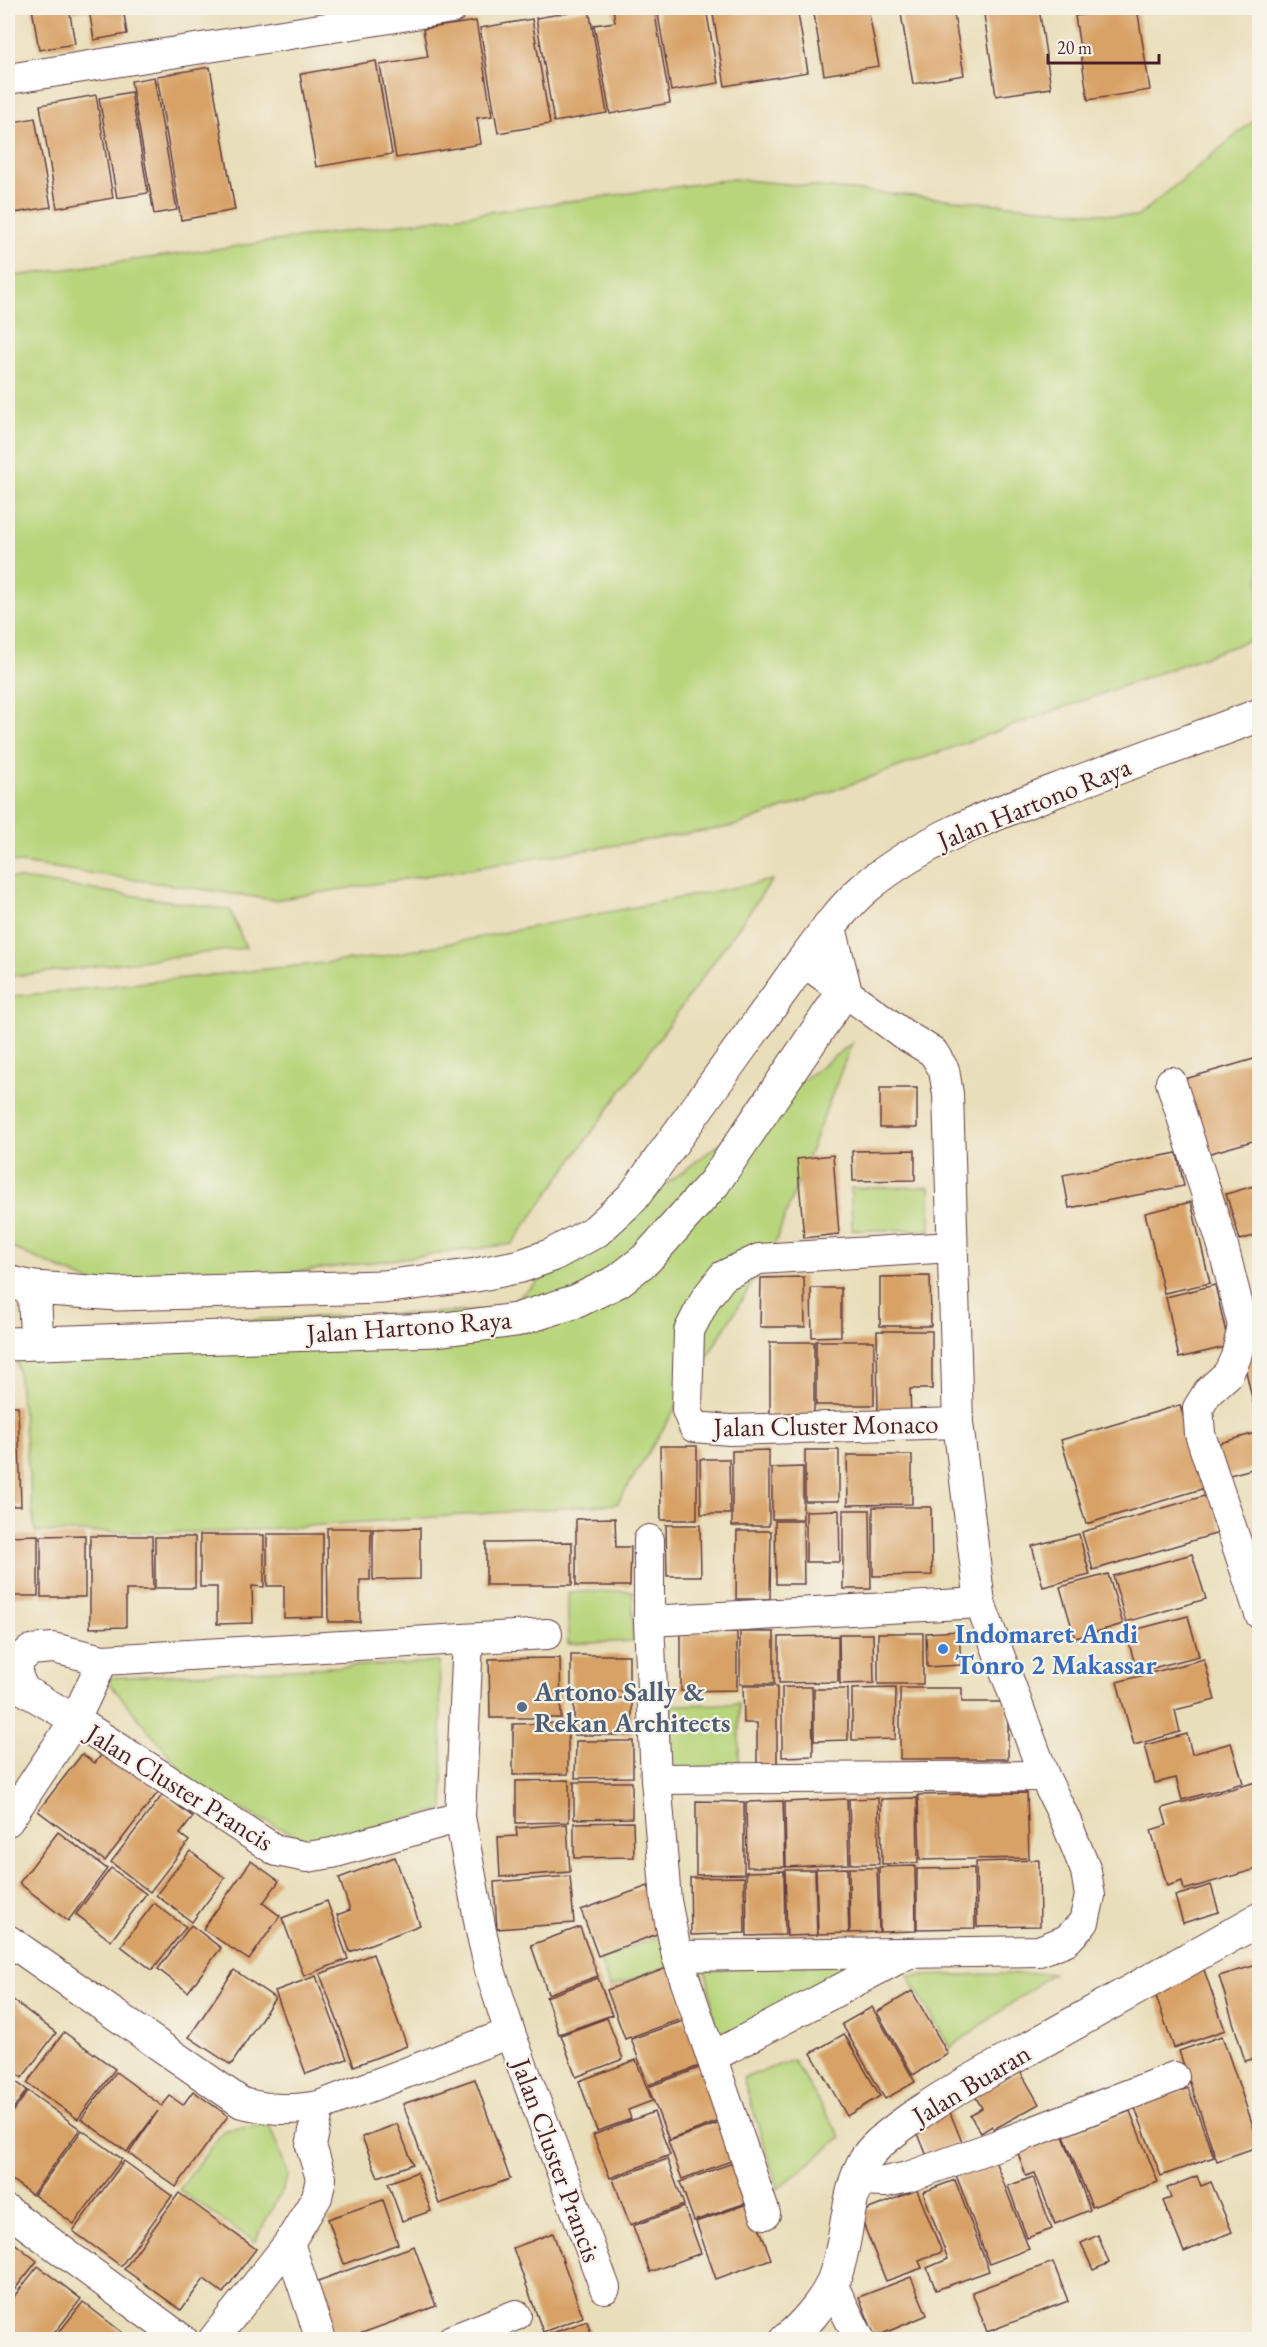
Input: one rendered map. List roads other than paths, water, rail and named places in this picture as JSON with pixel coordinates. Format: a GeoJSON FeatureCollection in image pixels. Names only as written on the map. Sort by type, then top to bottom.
{"type":"FeatureCollection","features":[{"type":"Feature","properties":{"kind":"street"},"geometry":{"type":"LineString","coordinates":[[8,79],[452,8]]}},
{"type":"Feature","properties":{"kind":"street","name":"Jalan Hartono Raya"},"geometry":{"type":"LineString","coordinates":[[21,1285],[117,1294],[383,1287],[476,1275],[520,1266],[552,1255],[596,1231],[633,1197],[829,926],[864,889],[904,859],[997,813],[1260,715]]}},
{"type":"Feature","properties":{"kind":"street"},"geometry":{"type":"LineString","coordinates":[[829,926],[845,990]]}},
{"type":"Feature","properties":{"kind":"street","name":"Jalan Cluster Monaco"},"geometry":{"type":"LineString","coordinates":[[677,1956],[1039,1951],[1067,1940],[1084,1922],[1090,1896],[1086,1871],[1065,1819],[1044,1776],[980,1603],[958,1423],[948,1094],[944,1070],[933,1052],[903,1034],[803,961]]}},
{"type":"Feature","properties":{"kind":"street","name":"Jalan Hartono Raya"},"geometry":{"type":"LineString","coordinates":[[22,1344],[436,1330],[516,1320],[577,1301],[618,1281],[646,1259],[714,1183],[845,990]]}},
{"type":"Feature","properties":{"kind":"street"},"geometry":{"type":"LineString","coordinates":[[1171,1082],[1223,1246],[1243,1326],[1236,1357],[1228,1374],[1208,1392],[1198,1408],[1200,1434],[1260,1614]]}},
{"type":"Feature","properties":{"kind":"street","name":"Jalan Cluster Monaco"},"geometry":{"type":"LineString","coordinates":[[952,1247],[759,1259],[723,1276],[706,1298],[689,1331],[687,1410],[694,1427],[730,1430],[958,1423]]}},
{"type":"Feature","properties":{"kind":"street"},"geometry":{"type":"LineString","coordinates":[[21,1285],[22,1344]]}},
{"type":"Feature","properties":{"kind":"street"},"geometry":{"type":"LineString","coordinates":[[649,1540],[649,1621],[656,1779],[666,1901],[677,1956],[765,2214]]}},
{"type":"Feature","properties":{"kind":"street"},"geometry":{"type":"LineString","coordinates":[[649,1621],[980,1603]]}},
{"type":"Feature","properties":{"kind":"street","name":"Jalan Cluster Prancis"},"geometry":{"type":"LineString","coordinates":[[460,1817],[332,1853],[307,1857],[277,1851],[75,1720],[24,1690],[17,1675],[19,1660],[31,1650],[53,1647],[103,1660],[547,1634]]}},
{"type":"Feature","properties":{"kind":"street","name":"Jalan Cluster Prancis"},"geometry":{"type":"LineString","coordinates":[[468,1639],[460,1817],[490,1970],[510,2033],[605,2288]]}},
{"type":"Feature","properties":{"kind":"street","name":"Jalan Cluster Prancis"},"geometry":{"type":"LineString","coordinates":[[8,1821],[75,1720],[103,1660]]}},
{"type":"Feature","properties":{"kind":"street"},"geometry":{"type":"LineString","coordinates":[[656,1779],[1044,1776]]}},
{"type":"Feature","properties":{"kind":"street","name":"Jalan Buaran"},"geometry":{"type":"LineString","coordinates":[[786,2340],[802,2328],[832,2284],[855,2181],[866,2158],[926,2108],[962,2086],[1260,1919]]}},
{"type":"Feature","properties":{"kind":"street","name":"Jalan Cluster Prancis"},"geometry":{"type":"LineString","coordinates":[[8,1940],[242,2103],[265,2108],[291,2111],[319,2106],[510,2033]]}},
{"type":"Feature","properties":{"kind":"street","name":"Jalan Cluster Monaco"},"geometry":{"type":"LineString","coordinates":[[712,2057],[910,1952]]}},
{"type":"Feature","properties":{"kind":"street"},"geometry":{"type":"LineString","coordinates":[[855,2181],[885,2182],[908,2177],[1009,2141],[1174,2077]]}},
{"type":"Feature","properties":{"kind":"street"},"geometry":{"type":"LineString","coordinates":[[213,2340],[289,2243],[317,2197],[321,2178],[311,2145],[319,2106]]}},
{"type":"Feature","properties":{"kind":"street"},"geometry":{"type":"LineString","coordinates":[[8,2211],[183,2340]]}},
{"type":"Feature","properties":{"kind":"street"},"geometry":{"type":"LineString","coordinates":[[289,2243],[321,2340]]}},
{"type":"Feature","properties":{"kind":"street"},"geometry":{"type":"LineString","coordinates":[[832,2284],[860,2340]]}},
{"type":"Feature","properties":{"kind":"street"},"geometry":{"type":"LineString","coordinates":[[452,2340],[516,2315]]}},
{"type":"Feature","properties":{"kind":"place","name":"Indomaret Andi Tonro 2 Makassar"},"geometry":{"type":"Point","coordinates":[943,1649]}},
{"type":"Feature","properties":{"kind":"place","name":"Artono Sally & Rekan Architects"},"geometry":{"type":"Point","coordinates":[522,1707]}}]}
